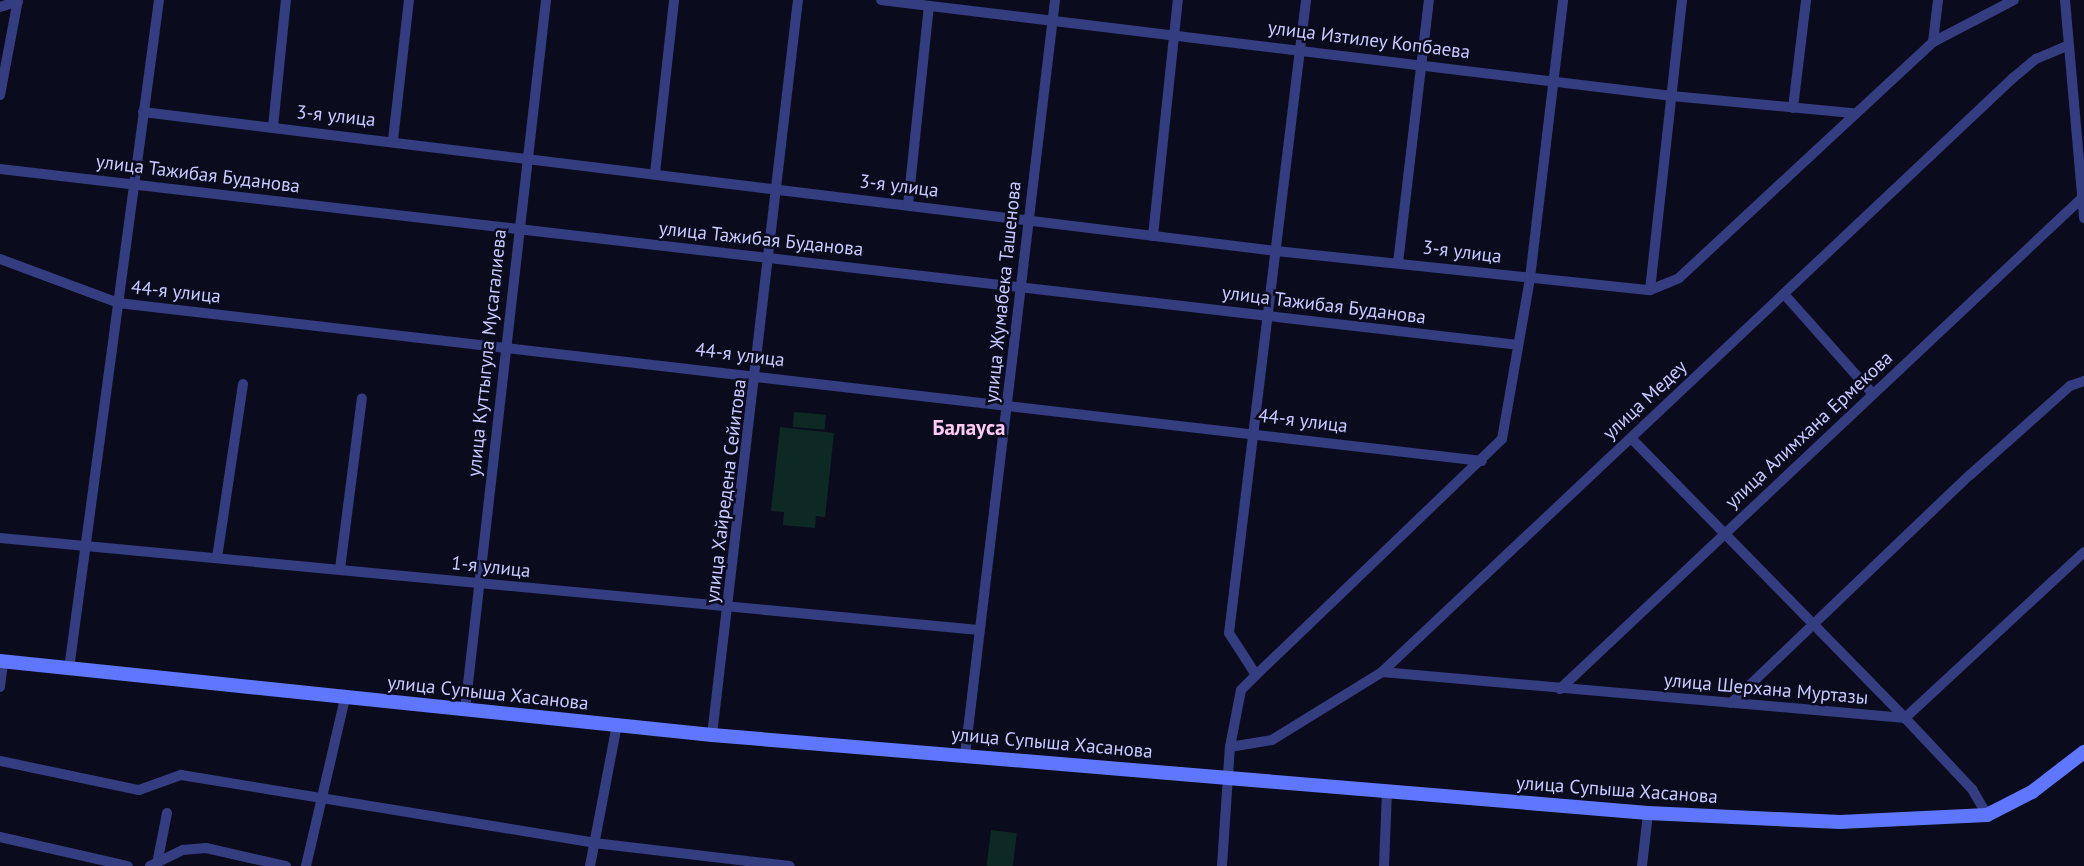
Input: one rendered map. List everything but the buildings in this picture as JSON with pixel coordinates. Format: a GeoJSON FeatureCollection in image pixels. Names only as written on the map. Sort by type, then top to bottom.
{"type":"FeatureCollection","features":[{"type":"Feature","properties":{"kind":"street"},"geometry":{"type":"LineString","coordinates":[[69,669],[89,546],[117,303],[159,0]]}},
{"type":"Feature","properties":{"kind":"street"},"geometry":{"type":"LineString","coordinates":[[273,127],[286,0]]}},
{"type":"Feature","properties":{"kind":"street"},"geometry":{"type":"LineString","coordinates":[[393,140],[409,0]]}},
{"type":"Feature","properties":{"kind":"street","name":"улица Куттыгула Мусагалиева"},"geometry":{"type":"LineString","coordinates":[[465,709],[503,344],[529,157],[546,0]]}},
{"type":"Feature","properties":{"kind":"street"},"geometry":{"type":"LineString","coordinates":[[655,173],[674,0]]}},
{"type":"Feature","properties":{"kind":"street","name":"улица Хайредена Сейитова"},"geometry":{"type":"LineString","coordinates":[[712,735],[758,375],[799,0]]}},
{"type":"Feature","properties":{"kind":"street","name":"улица Изтилеу Копбаева"},"geometry":{"type":"LineString","coordinates":[[881,0],[1672,96],[1853,113]]}},
{"type":"Feature","properties":{"kind":"street","name":"улица Жумабека Ташенова"},"geometry":{"type":"LineString","coordinates":[[965,755],[1008,407],[1019,284],[1055,0]]}},
{"type":"Feature","properties":{"kind":"street"},"geometry":{"type":"LineString","coordinates":[[1153,236],[1178,0]]}},
{"type":"Feature","properties":{"kind":"street"},"geometry":{"type":"LineString","coordinates":[[1256,675],[1229,633],[1306,0]]}},
{"type":"Feature","properties":{"kind":"street"},"geometry":{"type":"LineString","coordinates":[[1398,262],[1429,0]]}},
{"type":"Feature","properties":{"kind":"street"},"geometry":{"type":"LineString","coordinates":[[1222,866],[1230,747],[1241,690],[1502,439],[1530,278],[1563,0]]}},
{"type":"Feature","properties":{"kind":"street"},"geometry":{"type":"LineString","coordinates":[[1682,0],[1650,290],[1679,278],[1853,113],[1933,42],[2014,0]]}},
{"type":"Feature","properties":{"kind":"street"},"geometry":{"type":"LineString","coordinates":[[1793,108],[1806,0]]}},
{"type":"Feature","properties":{"kind":"street"},"geometry":{"type":"LineString","coordinates":[[1933,42],[1938,0]]}},
{"type":"Feature","properties":{"kind":"street"},"geometry":{"type":"LineString","coordinates":[[2065,0],[2066,46],[2084,218]]}},
{"type":"Feature","properties":{"kind":"street"},"geometry":{"type":"LineString","coordinates":[[0,7],[18,1],[0,95]]}},
{"type":"Feature","properties":{"kind":"street"},"geometry":{"type":"LineString","coordinates":[[908,205],[929,6]]}},
{"type":"Feature","properties":{"kind":"street","name":"улица Медеу"},"geometry":{"type":"LineString","coordinates":[[1230,747],[1272,740],[1382,673],[2013,78],[2036,59],[2066,46]]}},
{"type":"Feature","properties":{"kind":"street","name":"3-я улица"},"geometry":{"type":"LineString","coordinates":[[143,113],[393,140],[1276,251],[1650,290]]}},
{"type":"Feature","properties":{"kind":"street","name":"улица Тажибая Буданова"},"geometry":{"type":"LineString","coordinates":[[0,169],[1019,284],[1268,317],[1518,345]]}},
{"type":"Feature","properties":{"kind":"street","name":"улица Алимхана Ермекова"},"geometry":{"type":"LineString","coordinates":[[1560,689],[2083,196]]}},
{"type":"Feature","properties":{"kind":"street","name":"44-я улица"},"geometry":{"type":"LineString","coordinates":[[0,259],[117,303],[503,344],[1008,407],[1254,432],[1482,461]]}},
{"type":"Feature","properties":{"kind":"street"},"geometry":{"type":"LineString","coordinates":[[1784,294],[1873,394]]}},
{"type":"Feature","properties":{"kind":"street"},"geometry":{"type":"LineString","coordinates":[[1731,703],[1980,466],[2070,386],[2084,381]]}},
{"type":"Feature","properties":{"kind":"street"},"geometry":{"type":"LineString","coordinates":[[217,558],[243,384]]}},
{"type":"Feature","properties":{"kind":"street"},"geometry":{"type":"LineString","coordinates":[[340,569],[362,398]]}},
{"type":"Feature","properties":{"kind":"street"},"geometry":{"type":"LineString","coordinates":[[1631,438],[1812,626],[1905,718],[1972,789],[1987,815]]}},
{"type":"Feature","properties":{"kind":"street","name":"1-я улица"},"geometry":{"type":"LineString","coordinates":[[0,538],[979,630]]}},
{"type":"Feature","properties":{"kind":"street"},"geometry":{"type":"LineString","coordinates":[[1905,718],[2084,552]]}},
{"type":"Feature","properties":{"kind":"street"},"geometry":{"type":"LineString","coordinates":[[0,687],[2,661]]}},
{"type":"Feature","properties":{"kind":"street","name":"улица Супыша Хасанова"},"geometry":{"type":"LineString","coordinates":[[2,661],[712,735],[1648,813],[1899,823],[1987,815],[2032,792],[2084,752]]}},
{"type":"Feature","properties":{"kind":"street","name":"улица Шерхана Муртазы"},"geometry":{"type":"LineString","coordinates":[[1382,673],[1905,718]]}},
{"type":"Feature","properties":{"kind":"street"},"geometry":{"type":"LineString","coordinates":[[306,866],[326,799],[345,698]]}},
{"type":"Feature","properties":{"kind":"street"},"geometry":{"type":"LineString","coordinates":[[590,866],[617,725]]}},
{"type":"Feature","properties":{"kind":"street"},"geometry":{"type":"LineString","coordinates":[[0,761],[139,790],[181,775],[594,843],[790,866]]}},
{"type":"Feature","properties":{"kind":"street"},"geometry":{"type":"LineString","coordinates":[[1384,866],[1387,792]]}},
{"type":"Feature","properties":{"kind":"street"},"geometry":{"type":"LineString","coordinates":[[153,865],[167,813]]}},
{"type":"Feature","properties":{"kind":"street"},"geometry":{"type":"LineString","coordinates":[[1642,866],[1648,813]]}},
{"type":"Feature","properties":{"kind":"street"},"geometry":{"type":"LineString","coordinates":[[0,837],[128,866]]}},
{"type":"Feature","properties":{"kind":"street"},"geometry":{"type":"LineString","coordinates":[[153,865],[183,850],[206,848],[286,866]]}},
{"type":"Feature","properties":{"kind":"green space"},"geometry":{"type":"Polygon","coordinates":[[[794,412],[826,415],[825,430],[793,427],[794,412]]]}},
{"type":"Feature","properties":{"kind":"green space"},"geometry":{"type":"Polygon","coordinates":[[[780,427],[834,433],[825,517],[816,516],[815,528],[783,525],[784,512],[771,511],[780,427]]]}},
{"type":"Feature","properties":{"kind":"green space"},"geometry":{"type":"Polygon","coordinates":[[[991,830],[1017,833],[1013,866],[987,866],[991,830]]]}},
{"type":"Feature","properties":{"kind":"district","name":"Балауса"},"geometry":{"type":"Point","coordinates":[969,428]}}]}
